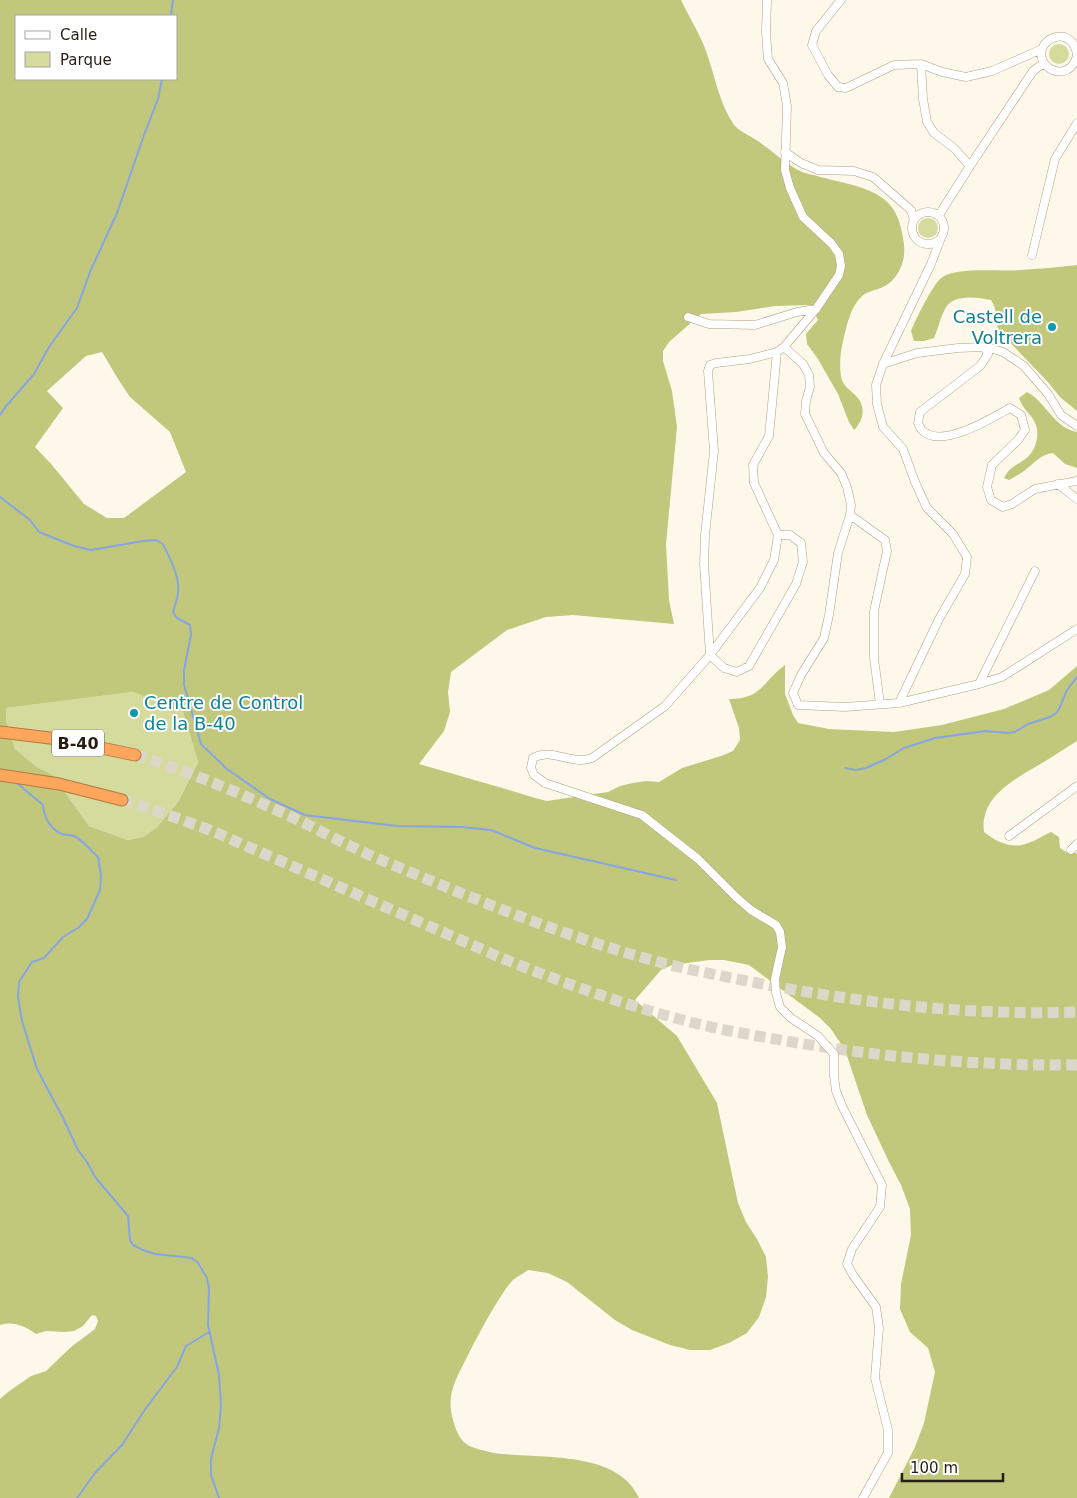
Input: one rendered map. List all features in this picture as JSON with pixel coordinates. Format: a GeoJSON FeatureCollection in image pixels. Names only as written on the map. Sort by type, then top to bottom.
{"type":"FeatureCollection","features":[{"type":"Feature","properties":{"kind":"highway","name":"B-40"},"geometry":{"type":"LineString","coordinates":[[0,732],[91,745],[135,755]]}},
{"type":"Feature","properties":{"kind":"highway","name":"B-40"},"geometry":{"type":"LineString","coordinates":[[0,775],[30,779],[122,800]]}},
{"type":"Feature","properties":{"kind":"street"},"geometry":{"type":"LineString","coordinates":[[767,0],[766,32],[768,59],[783,83],[787,106],[785,170],[790,188],[803,217],[832,244],[839,254],[841,266],[839,275],[816,309],[784,347],[777,352],[750,359],[716,363],[710,365],[708,371],[714,451],[705,535],[704,564],[710,655],[724,668],[737,672],[750,666],[796,584],[803,562],[801,543],[790,535],[778,536]]}},
{"type":"Feature","properties":{"kind":"street"},"geometry":{"type":"LineString","coordinates":[[841,0],[816,31],[812,45],[828,75],[838,87],[846,88],[894,65],[921,64],[942,72],[966,77],[992,72],[1042,50]]}},
{"type":"Feature","properties":{"kind":"street"},"geometry":{"type":"LineString","coordinates":[[1071,41],[1077,34]]}},
{"type":"Feature","properties":{"kind":"street"},"geometry":{"type":"LineString","coordinates":[[1060,36],[1071,41],[1077,55],[1073,66],[1063,72],[1052,70],[1044,63],[1041,54],[1044,44],[1054,37],[1060,36]]}},
{"type":"Feature","properties":{"kind":"street"},"geometry":{"type":"LineString","coordinates":[[939,215],[1032,71],[1044,63]]}},
{"type":"Feature","properties":{"kind":"street"},"geometry":{"type":"LineString","coordinates":[[921,64],[923,99],[927,122],[934,133],[954,148],[970,166]]}},
{"type":"Feature","properties":{"kind":"street"},"geometry":{"type":"LineString","coordinates":[[1032,255],[1055,158],[1077,123]]}},
{"type":"Feature","properties":{"kind":"street"},"geometry":{"type":"LineString","coordinates":[[785,152],[801,163],[818,170],[854,172],[873,177],[911,210],[914,220],[912,230],[914,236],[921,243],[932,244],[941,238]]}},
{"type":"Feature","properties":{"kind":"street"},"geometry":{"type":"LineString","coordinates":[[899,703],[939,619],[965,574],[967,557],[954,534],[927,508],[903,449],[883,427],[877,404],[876,385],[883,364],[931,264],[945,229],[939,215],[935,212],[925,211],[914,220]]}},
{"type":"Feature","properties":{"kind":"street"},"geometry":{"type":"LineString","coordinates":[[688,317],[709,324],[755,326],[797,312],[816,309]]}},
{"type":"Feature","properties":{"kind":"street"},"geometry":{"type":"LineString","coordinates":[[784,347],[803,364],[809,375],[810,387],[805,414],[824,453],[841,473],[847,487],[851,505],[850,515],[838,553],[824,638],[800,675],[793,693],[798,706],[845,707],[899,703],[979,684],[1002,677],[1077,629]]}},
{"type":"Feature","properties":{"kind":"street"},"geometry":{"type":"LineString","coordinates":[[883,364],[917,353],[958,348],[993,348],[1003,352],[1024,366],[1062,414],[1077,426]]}},
{"type":"Feature","properties":{"kind":"street"},"geometry":{"type":"LineString","coordinates":[[984,348],[988,354],[980,366],[920,412],[918,423],[923,431],[934,436],[953,435],[985,422],[1010,408],[1021,415],[1024,430],[1018,440],[992,465],[987,487],[991,500],[1003,507],[1012,504],[1035,489],[1077,481]]}},
{"type":"Feature","properties":{"kind":"street"},"geometry":{"type":"LineString","coordinates":[[777,352],[769,436],[753,465],[754,483],[778,536],[774,560],[760,588],[710,655],[665,706],[592,758],[581,761],[548,754],[540,755],[534,758],[531,768],[534,775],[545,784],[642,815],[698,860],[751,910],[776,924],[780,932],[782,947],[776,979],[776,993],[780,1007],[791,1018],[818,1036],[834,1054],[836,1091],[882,1185],[880,1207],[852,1249],[847,1264],[876,1307],[879,1328],[875,1378],[888,1430],[888,1453],[863,1498]]}},
{"type":"Feature","properties":{"kind":"street"},"geometry":{"type":"LineString","coordinates":[[1058,484],[1077,498]]}},
{"type":"Feature","properties":{"kind":"street"},"geometry":{"type":"LineString","coordinates":[[850,515],[885,540],[887,551],[874,611],[874,658],[880,704]]}},
{"type":"Feature","properties":{"kind":"street"},"geometry":{"type":"LineString","coordinates":[[979,684],[1034,571]]}},
{"type":"Feature","properties":{"kind":"street"},"geometry":{"type":"LineString","coordinates":[[1010,836],[1077,786]]}},
{"type":"Feature","properties":{"kind":"green space"},"geometry":{"type":"Polygon","coordinates":[[[0,0],[681,0],[704,45],[721,99],[736,127],[798,170],[869,190],[889,204],[896,214],[904,245],[900,268],[896,276],[889,283],[882,288],[867,293],[857,302],[849,320],[841,350],[840,367],[842,380],[845,386],[861,402],[862,416],[854,430],[838,394],[807,344],[806,334],[818,320],[810,305],[775,306],[736,312],[701,314],[669,342],[663,351],[663,361],[672,391],[677,427],[666,544],[669,600],[674,624],[573,615],[546,617],[507,630],[451,672],[448,692],[450,712],[444,731],[419,764],[547,801],[608,792],[620,786],[633,783],[659,782],[682,768],[733,751],[740,740],[739,728],[729,699],[755,693],[785,665],[785,694],[798,723],[829,729],[894,732],[942,725],[1004,709],[1049,690],[1077,666],[1077,741],[1004,788],[988,807],[984,819],[984,832],[998,841],[1014,846],[1028,843],[1051,832],[1059,837],[1060,848],[1068,853],[1077,853],[1077,1498],[889,1498],[915,1447],[924,1423],[935,1372],[928,1348],[910,1332],[900,1309],[901,1284],[911,1235],[910,1209],[901,1185],[867,1115],[845,1050],[831,1029],[820,1018],[749,965],[724,960],[672,965],[661,970],[635,1000],[677,1036],[717,1103],[738,1203],[746,1222],[766,1257],[768,1277],[766,1297],[759,1317],[747,1333],[729,1343],[710,1350],[690,1350],[670,1345],[632,1330],[615,1320],[567,1282],[548,1273],[528,1270],[511,1282],[493,1309],[458,1374],[451,1396],[451,1411],[455,1426],[467,1445],[494,1453],[574,1459],[595,1464],[613,1471],[628,1482],[639,1498],[0,1498],[0,1399],[31,1376],[46,1371],[71,1347],[95,1329],[98,1321],[96,1316],[92,1315],[83,1326],[74,1331],[46,1331],[36,1334],[19,1325],[0,1325],[0,0]],[[102,352],[86,356],[47,391],[63,408],[35,447],[84,504],[107,518],[124,518],[186,472],[170,432],[130,397],[102,352]],[[133,692],[6,708],[6,720],[15,749],[37,767],[53,775],[89,826],[128,840],[143,837],[157,827],[178,802],[198,762],[183,712],[133,692]]]}},
{"type":"Feature","properties":{"kind":"green space"},"geometry":{"type":"Polygon","coordinates":[[[1059,44],[1066,47],[1069,54],[1066,61],[1059,64],[1052,61],[1049,54],[1052,47],[1059,44]]]}},
{"type":"Feature","properties":{"kind":"green space"},"geometry":{"type":"Polygon","coordinates":[[[924,218],[932,218],[938,224],[938,232],[932,238],[924,238],[918,232],[918,224],[924,218]]]}},
{"type":"Feature","properties":{"kind":"green space"},"geometry":{"type":"Polygon","coordinates":[[[1077,265],[1077,411],[1060,397],[998,330],[996,311],[991,300],[964,298],[952,301],[944,311],[934,338],[914,341],[911,331],[920,311],[937,282],[948,274],[967,271],[1041,269],[1077,265]]]}},
{"type":"Feature","properties":{"kind":"green space"},"geometry":{"type":"Polygon","coordinates":[[[1027,392],[1034,396],[1062,425],[1069,430],[1077,432],[1077,468],[1065,464],[1053,453],[1041,457],[1009,480],[1004,478],[1010,469],[1028,457],[1036,444],[1036,425],[1019,398],[1027,392]]]}},
{"type":"Feature","properties":{"kind":"green space"},"geometry":{"type":"Polygon","coordinates":[[[133,692],[183,712],[198,762],[178,802],[157,827],[143,837],[128,840],[89,826],[53,775],[37,767],[15,749],[6,720],[6,708],[133,692]]]}},
{"type":"Feature","properties":{"kind":"waterway"},"geometry":{"type":"LineString","coordinates":[[171,15],[173,0]]}},
{"type":"Feature","properties":{"kind":"waterway"},"geometry":{"type":"LineString","coordinates":[[0,415],[34,374],[49,347],[77,308],[90,272],[117,213],[158,99],[162,80]]}},
{"type":"Feature","properties":{"kind":"waterway"},"geometry":{"type":"LineString","coordinates":[[0,497],[30,520],[39,532],[74,546],[91,550],[143,541],[156,540],[163,544],[174,568],[177,580],[178,593],[173,612],[177,618],[190,625],[191,635],[184,670],[184,685],[201,744],[227,769],[270,799],[305,815],[397,826],[461,827],[491,830],[535,848],[676,880]]}},
{"type":"Feature","properties":{"kind":"waterway"},"geometry":{"type":"LineString","coordinates":[[845,768],[856,770],[866,768],[904,748],[935,738],[986,731],[1015,732],[1028,724],[1050,717],[1056,713],[1067,690],[1077,677]]}},
{"type":"Feature","properties":{"kind":"waterway"},"geometry":{"type":"LineString","coordinates":[[17,783],[43,805],[46,818],[54,829],[62,834],[74,836],[98,857],[101,875],[100,890],[87,919],[78,928],[63,937],[44,958],[32,962],[19,982],[18,997],[22,1021],[37,1069],[78,1150],[95,1177],[128,1216],[130,1240],[133,1245],[155,1254],[192,1258],[198,1263],[207,1278],[209,1289],[208,1325],[219,1375],[221,1406],[219,1428],[211,1459],[211,1475],[219,1498]]}},
{"type":"Feature","properties":{"kind":"waterway"},"geometry":{"type":"LineString","coordinates":[[77,1498],[95,1473],[122,1445],[146,1408],[177,1367],[186,1346],[209,1332]]}},
{"type":"Feature","properties":{"kind":"tunnel"},"geometry":{"type":"LineString","coordinates":[[135,755],[234,791],[374,857],[486,903],[587,940],[655,961],[757,983],[876,1002],[956,1010],[1037,1013],[1077,1012]]}},
{"type":"Feature","properties":{"kind":"tunnel"},"geometry":{"type":"LineString","coordinates":[[122,800],[210,830],[525,968],[657,1013],[753,1035],[867,1053],[937,1060],[1077,1065]]}},
{"type":"Feature","properties":{"kind":"place","name":"Castell de Voltrera"},"geometry":{"type":"Point","coordinates":[1052,327]}},
{"type":"Feature","properties":{"kind":"place","name":"Centre de Control de la B-40"},"geometry":{"type":"Point","coordinates":[134,713]}}]}
